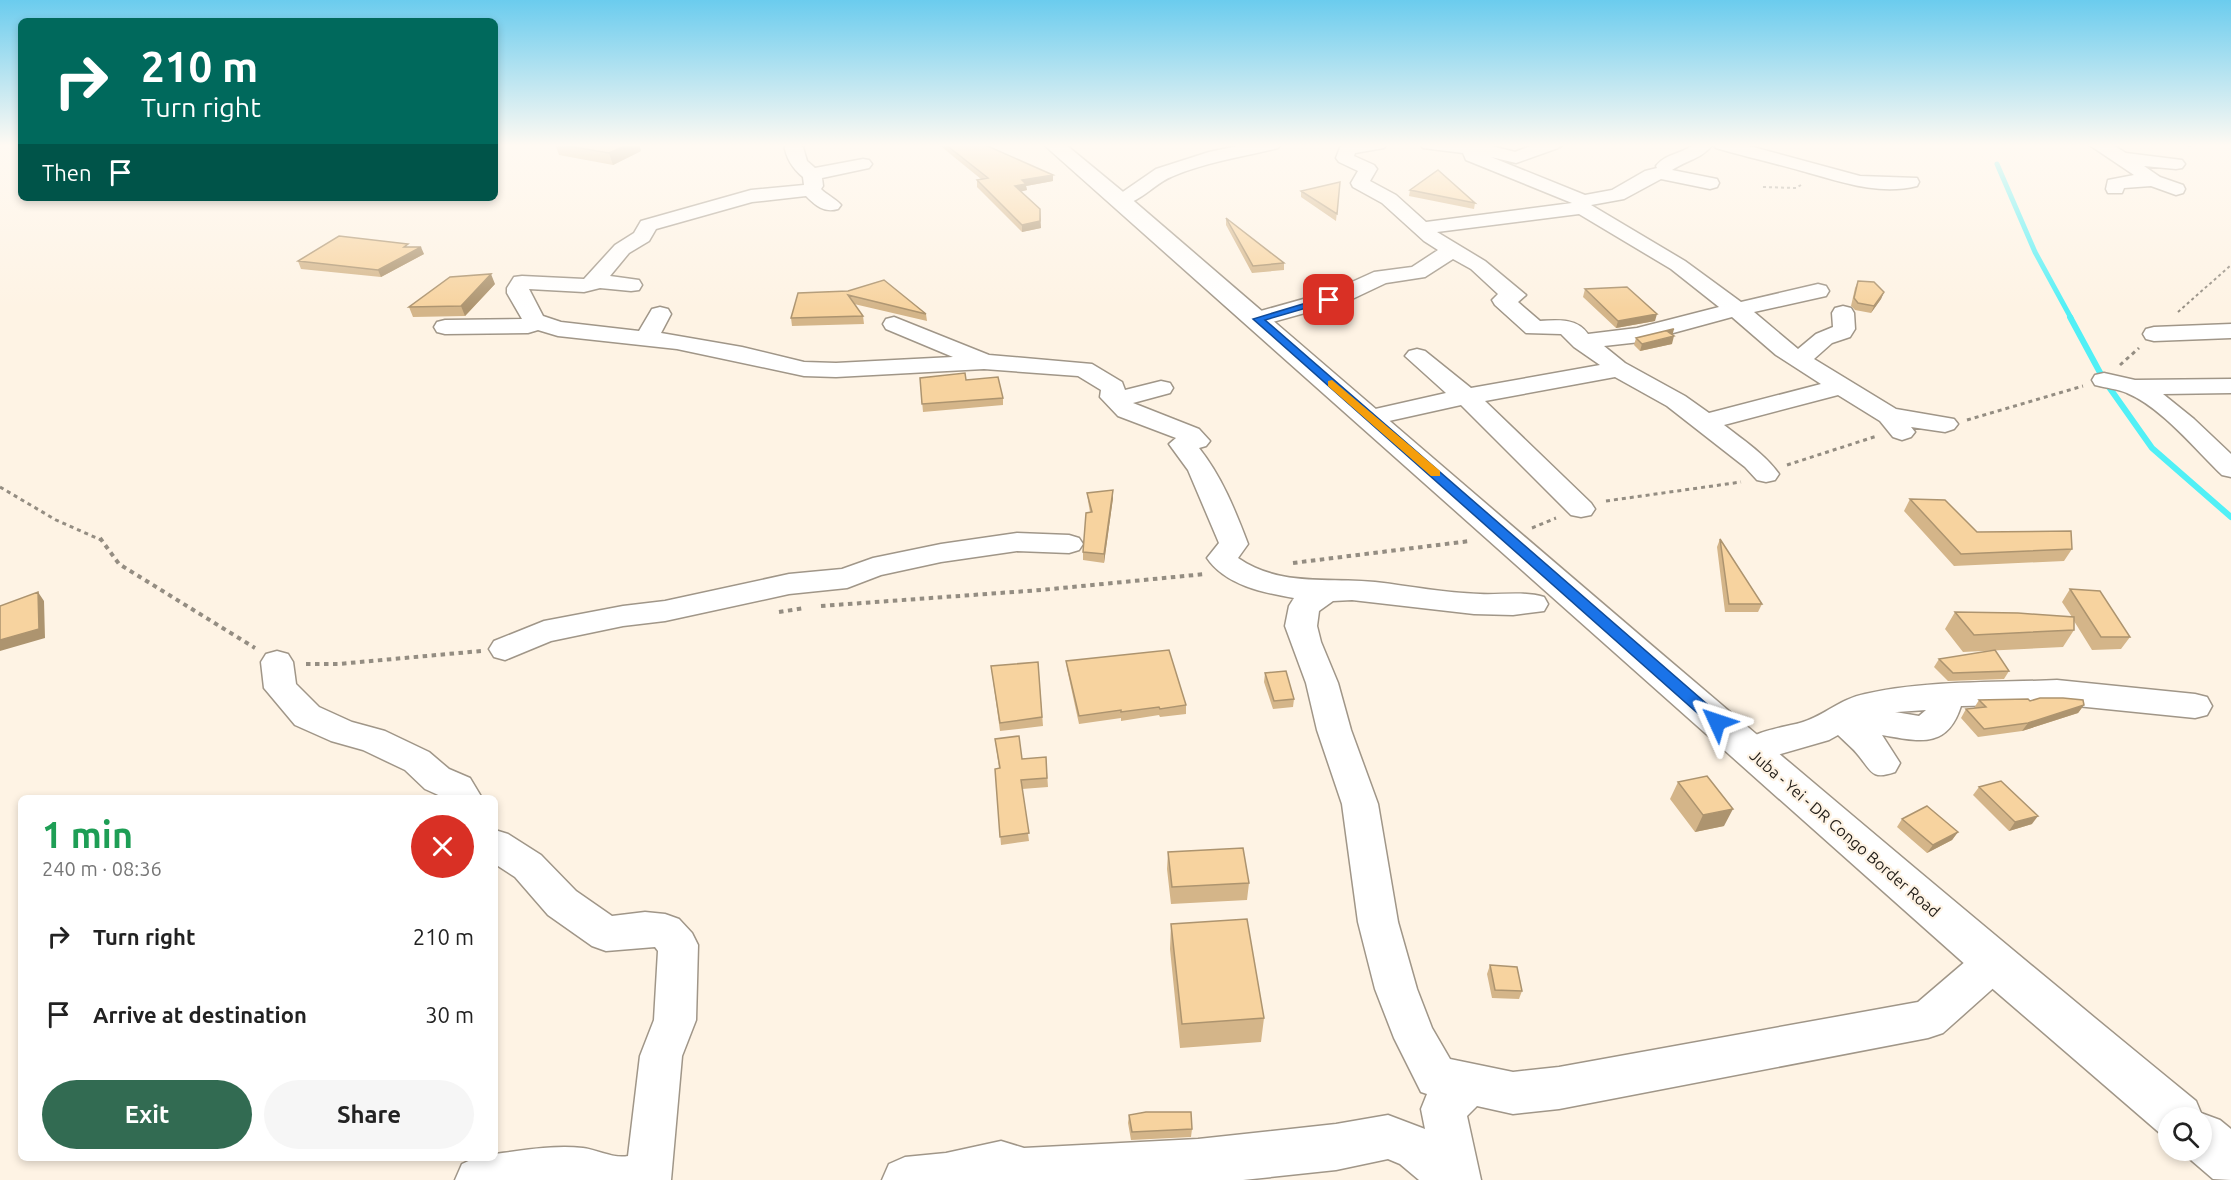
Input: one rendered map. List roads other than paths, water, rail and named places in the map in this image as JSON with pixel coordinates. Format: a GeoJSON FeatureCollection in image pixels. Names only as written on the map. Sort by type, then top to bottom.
{"type":"FeatureCollection","features":[{"type":"Feature","properties":{"kind":"main road","name":"Juba - Yei - DR Congo Border Road"},"geometry":{"type":"LineString","coordinates":[[1121,200],[1752,753],[2166,1107]]}},
{"type":"Feature","properties":{"kind":"main road"},"geometry":{"type":"LineString","coordinates":[[2212,1145],[2231,1161]]}},
{"type":"Feature","properties":{"kind":"street"},"geometry":{"type":"LineString","coordinates":[[591,284],[610,261],[642,237],[648,225],[740,199]]}},
{"type":"Feature","properties":{"kind":"street"},"geometry":{"type":"LineString","coordinates":[[822,199],[824,203],[831,205]]}},
{"type":"Feature","properties":{"kind":"street"},"geometry":{"type":"LineString","coordinates":[[1389,199],[1422,228],[1452,250],[1478,265],[1501,287],[1578,334],[1582,342],[1600,353],[1615,367],[1676,402],[1704,422],[1754,461],[1766,474]]}},
{"type":"Feature","properties":{"kind":"street"},"geometry":{"type":"LineString","coordinates":[[1578,199],[1583,201],[1594,199]]}},
{"type":"Feature","properties":{"kind":"street"},"geometry":{"type":"LineString","coordinates":[[1422,228],[1582,208],[1677,265],[1770,336],[1784,350],[1801,359],[1895,424],[1945,424]]}},
{"type":"Feature","properties":{"kind":"street"},"geometry":{"type":"LineString","coordinates":[[1258,319],[1340,296],[1382,277],[1418,273],[1452,250]]}},
{"type":"Feature","properties":{"kind":"street"},"geometry":{"type":"LineString","coordinates":[[631,285],[598,281],[584,286],[522,282],[518,293],[537,322],[558,329],[646,339],[741,354],[804,369],[836,370],[985,362],[1084,369],[1113,387],[1112,397],[1128,411],[1172,426],[1190,434],[1197,441],[1182,444],[1201,468],[1234,544],[1222,558],[1225,563],[1251,578],[1307,597],[1377,592],[1462,605],[1533,604]]}},
{"type":"Feature","properties":{"kind":"street"},"geometry":{"type":"LineString","coordinates":[[1582,342],[1640,335],[1674,324],[1818,291]]}},
{"type":"Feature","properties":{"kind":"street"},"geometry":{"type":"LineString","coordinates":[[1801,359],[1810,352],[1819,339],[1842,332],[1844,329],[1843,313]]}},
{"type":"Feature","properties":{"kind":"street"},"geometry":{"type":"LineString","coordinates":[[646,339],[660,314]]}},
{"type":"Feature","properties":{"kind":"street"},"geometry":{"type":"LineString","coordinates":[[445,327],[528,326],[537,322]]}},
{"type":"Feature","properties":{"kind":"street"},"geometry":{"type":"LineString","coordinates":[[894,324],[985,362]]}},
{"type":"Feature","properties":{"kind":"street"},"geometry":{"type":"LineString","coordinates":[[2154,334],[2231,331]]}},
{"type":"Feature","properties":{"kind":"street"},"geometry":{"type":"LineString","coordinates":[[1416,356],[1466,397],[1530,456],[1581,509]]}},
{"type":"Feature","properties":{"kind":"street"},"geometry":{"type":"LineString","coordinates":[[1371,417],[1609,371],[1615,367]]}},
{"type":"Feature","properties":{"kind":"street"},"geometry":{"type":"LineString","coordinates":[[2104,380],[2135,387],[2231,386]]}},
{"type":"Feature","properties":{"kind":"street"},"geometry":{"type":"LineString","coordinates":[[1704,422],[1792,401],[1840,386]]}},
{"type":"Feature","properties":{"kind":"street"},"geometry":{"type":"LineString","coordinates":[[2135,387],[2150,395],[2181,421],[2231,469]]}},
{"type":"Feature","properties":{"kind":"street"},"geometry":{"type":"LineString","coordinates":[[1115,400],[1161,388]]}},
{"type":"Feature","properties":{"kind":"street"},"geometry":{"type":"LineString","coordinates":[[505,649],[544,632],[623,616],[665,611],[789,584],[847,578],[873,567],[941,553],[1017,542],[1069,544]]}},
{"type":"Feature","properties":{"kind":"street"},"geometry":{"type":"LineString","coordinates":[[1307,597],[1301,626],[1322,683],[1334,730],[1334,768],[1360,804],[1378,921],[1396,989],[1415,1038],[1436,1077],[1513,1093],[1559,1088],[1928,1019],[1994,962]]}},
{"type":"Feature","properties":{"kind":"street"},"geometry":{"type":"LineString","coordinates":[[277,662],[280,688],[307,716],[343,732],[373,740],[417,761],[437,779],[457,788],[462,795]]}},
{"type":"Feature","properties":{"kind":"street"},"geometry":{"type":"LineString","coordinates":[[1752,753],[1766,745],[1817,731],[1840,717],[1924,729],[1940,719],[1947,697],[1954,694],[1998,695],[2057,692],[2195,706]]}},
{"type":"Feature","properties":{"kind":"street"},"geometry":{"type":"LineString","coordinates":[[1840,717],[1871,746],[1883,763]]}},
{"type":"Feature","properties":{"kind":"street"},"geometry":{"type":"LineString","coordinates":[[478,1180],[564,1169],[643,1179],[661,1056],[675,1020],[678,945],[665,931],[645,929],[606,934],[562,903],[528,866],[498,847]]}},
{"type":"Feature","properties":{"kind":"street"},"geometry":{"type":"LineString","coordinates":[[1457,1180],[1443,1109],[1468,1085]]}},
{"type":"Feature","properties":{"kind":"street"},"geometry":{"type":"LineString","coordinates":[[905,1180],[946,1176],[1001,1164],[1008,1170],[1024,1171],[1198,1162],[1336,1146],[1388,1137],[1416,1148],[1457,1180]]}},
{"type":"Feature","properties":{"kind":"waterway"},"geometry":{"type":"LineString","coordinates":[[2012,199],[2035,252],[2071,318]]}},
{"type":"Feature","properties":{"kind":"waterway"},"geometry":{"type":"LineString","coordinates":[[2070,317],[2104,380],[2152,448],[2231,517]]}}]}
